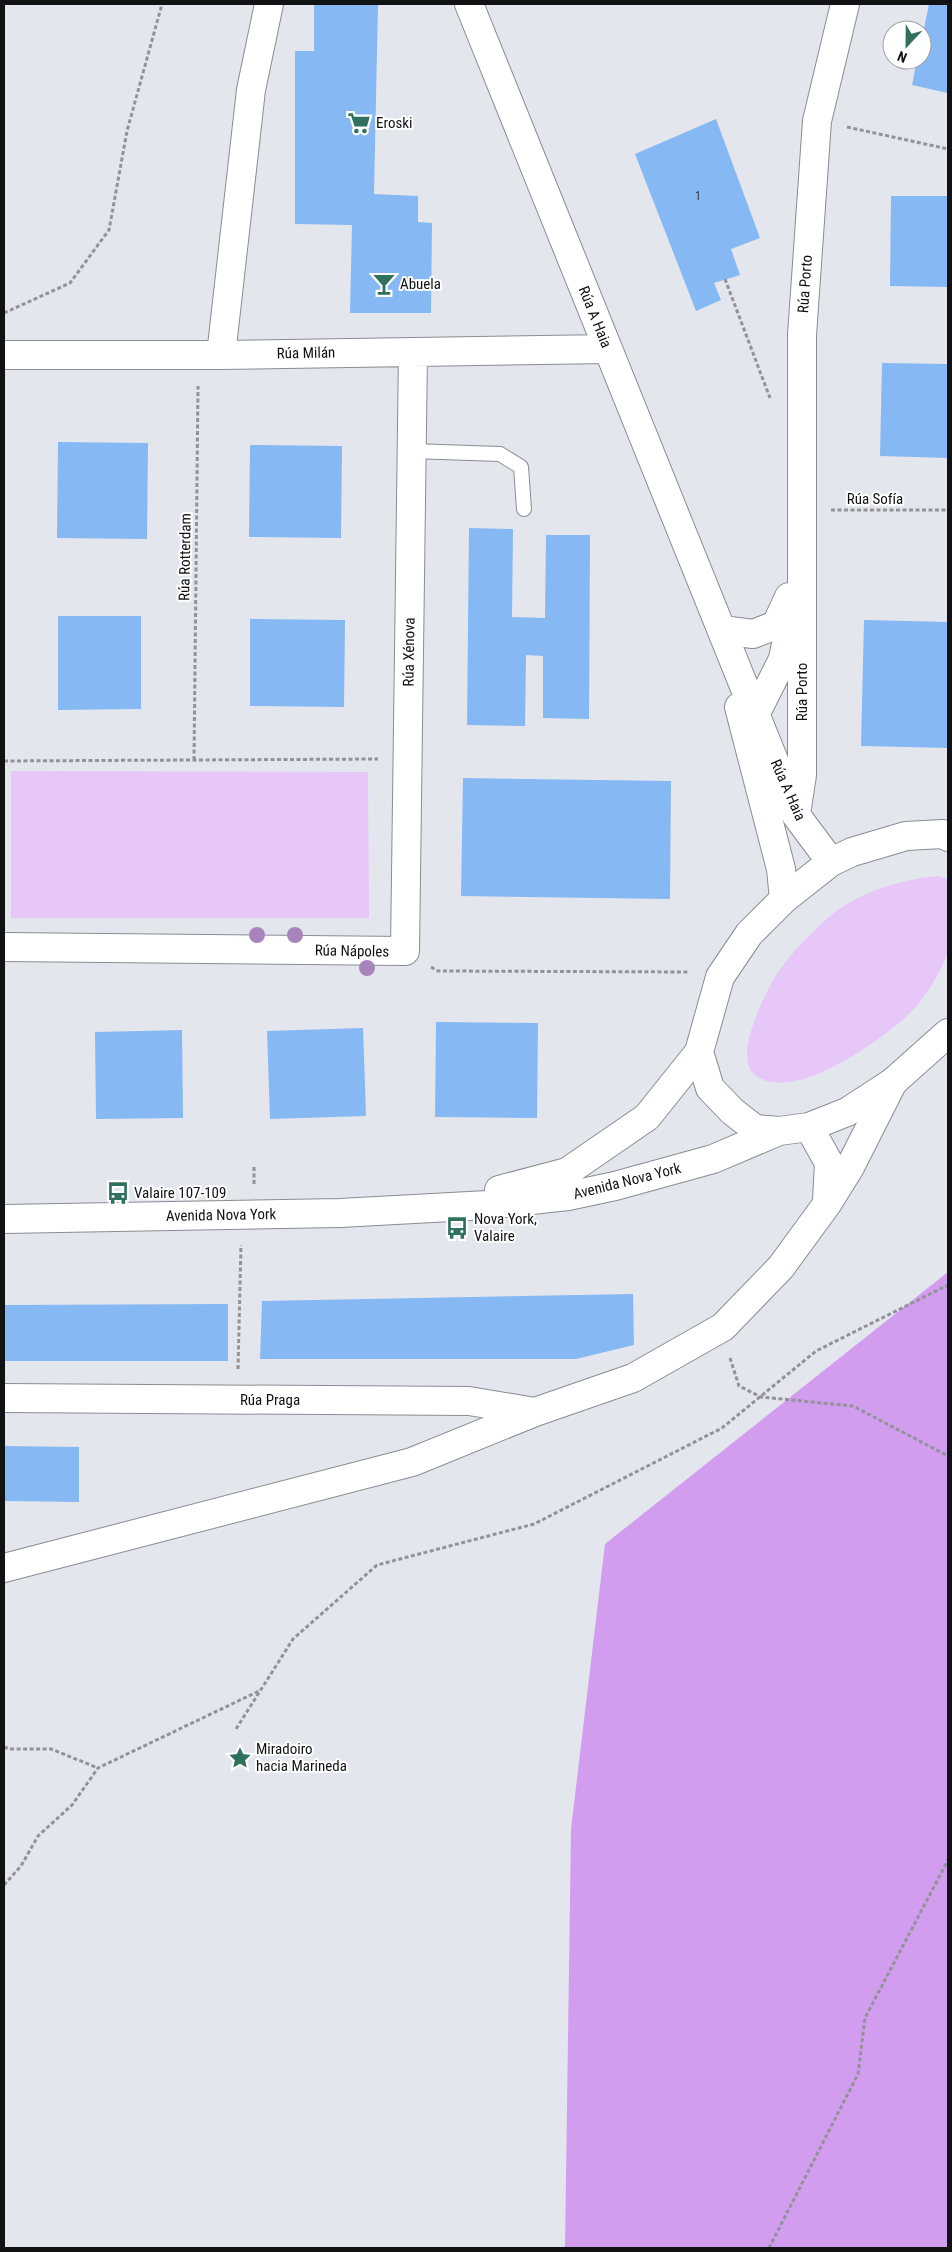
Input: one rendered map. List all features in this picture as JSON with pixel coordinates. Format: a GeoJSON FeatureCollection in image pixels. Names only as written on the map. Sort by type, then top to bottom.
{"type":"FeatureCollection","features":[{"type":"Feature","properties":{"kind":"street"},"geometry":{"type":"LineString","coordinates":[[210,354],[250,90],[269,4]]}},
{"type":"Feature","properties":{"kind":"street","name":"Rúa A Haia"},"geometry":{"type":"LineString","coordinates":[[468,4],[796,815],[831,862]]}},
{"type":"Feature","properties":{"kind":"street","name":"Rúa Porto"},"geometry":{"type":"LineString","coordinates":[[796,815],[802,775],[802,335],[817,121],[845,4]]}},
{"type":"Feature","properties":{"kind":"street","name":"Rúa Milán"},"geometry":{"type":"LineString","coordinates":[[4,355],[608,349]]}},
{"type":"Feature","properties":{"kind":"street","name":"Rúa Xénova"},"geometry":{"type":"LineString","coordinates":[[405,951],[412,352]]}},
{"type":"Feature","properties":{"kind":"street","name":"Rúa Porto"},"geometry":{"type":"LineString","coordinates":[[722,630],[753,634],[776,625],[802,569]]}},
{"type":"Feature","properties":{"kind":"street","name":"Rúa Porto"},"geometry":{"type":"LineString","coordinates":[[756,713],[783,659],[802,569]]}},
{"type":"Feature","properties":{"kind":"street","name":"Rúa A Haia"},"geometry":{"type":"LineString","coordinates":[[722,630],[748,749],[781,869],[784,899]]}},
{"type":"Feature","properties":{"kind":"street","name":"Rúa A Haia"},"geometry":{"type":"LineString","coordinates":[[748,749],[756,713]]}},
{"type":"Feature","properties":{"kind":"street"},"geometry":{"type":"LineString","coordinates":[[947,834],[906,836],[878,843],[831,862],[784,899],[749,934],[720,977],[699,1052],[710,1088],[732,1112],[755,1129],[779,1131],[809,1126],[847,1112],[893,1082],[948,1033]]}},
{"type":"Feature","properties":{"kind":"street","name":"Rúa Nápoles"},"geometry":{"type":"LineString","coordinates":[[4,946],[405,951]]}},
{"type":"Feature","properties":{"kind":"street","name":"Avenida Nova York"},"geometry":{"type":"LineString","coordinates":[[439,1206],[567,1172],[647,1117],[699,1052]]}},
{"type":"Feature","properties":{"kind":"street"},"geometry":{"type":"LineString","coordinates":[[4,1568],[412,1462],[535,1412],[633,1378],[723,1327],[781,1267],[827,1204],[850,1167],[893,1082]]}},
{"type":"Feature","properties":{"kind":"street"},"geometry":{"type":"LineString","coordinates":[[809,1126],[829,1163],[827,1204]]}},
{"type":"Feature","properties":{"kind":"street","name":"Avenida Nova York"},"geometry":{"type":"LineString","coordinates":[[4,1219],[340,1213],[497,1204],[568,1196],[615,1186],[714,1158],[779,1131]]}},
{"type":"Feature","properties":{"kind":"street","name":"Rúa Praga"},"geometry":{"type":"LineString","coordinates":[[4,1398],[469,1401],[535,1412]]}},
{"type":"Feature","properties":{"kind":"lane"},"geometry":{"type":"LineString","coordinates":[[411,450],[500,454],[521,467],[524,508]]}},
{"type":"Feature","properties":{"kind":"path"},"geometry":{"type":"LineString","coordinates":[[4,314],[70,283],[109,230],[127,130],[162,4]]}},
{"type":"Feature","properties":{"kind":"path"},"geometry":{"type":"LineString","coordinates":[[817,121],[948,149]]}},
{"type":"Feature","properties":{"kind":"path"},"geometry":{"type":"LineString","coordinates":[[725,279],[770,399]]}},
{"type":"Feature","properties":{"kind":"path","name":"Rúa Rotterdam"},"geometry":{"type":"LineString","coordinates":[[194,760],[210,354]]}},
{"type":"Feature","properties":{"kind":"path","name":"Rúa Sofía"},"geometry":{"type":"LineString","coordinates":[[801,510],[948,510]]}},
{"type":"Feature","properties":{"kind":"path"},"geometry":{"type":"LineString","coordinates":[[4,761],[408,759]]}},
{"type":"Feature","properties":{"kind":"path","name":"Rúa Nápoles"},"geometry":{"type":"LineString","coordinates":[[405,951],[438,971],[695,972]]}},
{"type":"Feature","properties":{"kind":"path"},"geometry":{"type":"LineString","coordinates":[[238,1400],[241,1244],[254,1244],[254,1214]]}},
{"type":"Feature","properties":{"kind":"path"},"geometry":{"type":"LineString","coordinates":[[236,1728],[293,1638],[377,1565],[534,1524],[722,1428],[816,1351],[948,1285]]}},
{"type":"Feature","properties":{"kind":"path"},"geometry":{"type":"LineString","coordinates":[[723,1327],[739,1386],[761,1397],[853,1406],[948,1456]]}},
{"type":"Feature","properties":{"kind":"path"},"geometry":{"type":"LineString","coordinates":[[4,1884],[21,1866],[38,1836],[72,1805],[98,1768],[260,1691]]}},
{"type":"Feature","properties":{"kind":"path"},"geometry":{"type":"LineString","coordinates":[[4,1747],[9,1749],[51,1749],[98,1768]]}},
{"type":"Feature","properties":{"kind":"path"},"geometry":{"type":"LineString","coordinates":[[769,2248],[858,2074],[865,2018],[948,1860]]}},
{"type":"Feature","properties":{"kind":"shaded area"},"geometry":{"type":"Polygon","coordinates":[[[11,771],[368,772],[369,918],[11,918],[11,771]]]}},
{"type":"Feature","properties":{"kind":"shaded area"},"geometry":{"type":"Polygon","coordinates":[[[937,876],[948,879],[949,930],[947,955],[932,985],[911,1012],[880,1038],[859,1052],[835,1066],[812,1076],[789,1082],[769,1082],[753,1073],[748,1064],[749,1038],[766,993],[778,972],[819,925],[846,905],[871,892],[898,883],[937,876]]]}},
{"type":"Feature","properties":{"kind":"shaded area"},"geometry":{"type":"Polygon","coordinates":[[[948,1272],[948,2248],[563,2248],[565,2246],[571,1829],[605,1544],[948,1272]]]}},
{"type":"Feature","properties":{"kind":"building"},"geometry":{"type":"Polygon","coordinates":[[[314,4],[378,4],[374,194],[418,196],[418,222],[432,223],[431,313],[350,313],[352,225],[295,224],[295,51],[314,51],[314,4]]]}},
{"type":"Feature","properties":{"kind":"building"},"geometry":{"type":"Polygon","coordinates":[[[929,4],[948,4],[948,93],[912,85],[915,70],[932,70],[932,20],[926,20],[929,4]]]}},
{"type":"Feature","properties":{"kind":"building"},"geometry":{"type":"Polygon","coordinates":[[[716,119],[760,238],[731,249],[740,275],[714,283],[721,300],[696,311],[635,154],[716,119]]]}},
{"type":"Feature","properties":{"kind":"building"},"geometry":{"type":"Polygon","coordinates":[[[891,196],[948,196],[948,287],[890,286],[891,196]]]}},
{"type":"Feature","properties":{"kind":"building"},"geometry":{"type":"Polygon","coordinates":[[[882,363],[948,364],[948,458],[880,456],[882,363]]]}},
{"type":"Feature","properties":{"kind":"building"},"geometry":{"type":"Polygon","coordinates":[[[58,442],[148,443],[147,539],[57,538],[58,442]]]}},
{"type":"Feature","properties":{"kind":"building"},"geometry":{"type":"Polygon","coordinates":[[[250,445],[342,446],[341,538],[249,537],[250,445]]]}},
{"type":"Feature","properties":{"kind":"building"},"geometry":{"type":"Polygon","coordinates":[[[469,528],[513,529],[512,617],[545,618],[546,535],[590,535],[589,719],[543,718],[543,656],[526,655],[525,726],[467,725],[469,528]]]}},
{"type":"Feature","properties":{"kind":"building"},"geometry":{"type":"Polygon","coordinates":[[[58,616],[141,616],[141,709],[58,710],[58,616]]]}},
{"type":"Feature","properties":{"kind":"building"},"geometry":{"type":"Polygon","coordinates":[[[250,619],[345,620],[344,707],[250,706],[250,619]]]}},
{"type":"Feature","properties":{"kind":"building"},"geometry":{"type":"Polygon","coordinates":[[[864,620],[948,622],[948,748],[861,746],[864,620]]]}},
{"type":"Feature","properties":{"kind":"building"},"geometry":{"type":"Polygon","coordinates":[[[463,778],[671,781],[670,899],[461,896],[463,778]]]}},
{"type":"Feature","properties":{"kind":"building"},"geometry":{"type":"Polygon","coordinates":[[[436,1022],[538,1023],[537,1118],[435,1117],[436,1022]]]}},
{"type":"Feature","properties":{"kind":"building"},"geometry":{"type":"Polygon","coordinates":[[[363,1028],[366,1116],[270,1119],[267,1031],[363,1028]]]}},
{"type":"Feature","properties":{"kind":"building"},"geometry":{"type":"Polygon","coordinates":[[[182,1030],[183,1118],[96,1119],[95,1032],[182,1030]]]}},
{"type":"Feature","properties":{"kind":"building"},"geometry":{"type":"Polygon","coordinates":[[[633,1294],[634,1345],[576,1359],[260,1359],[262,1301],[633,1294]]]}},
{"type":"Feature","properties":{"kind":"building"},"geometry":{"type":"Polygon","coordinates":[[[228,1304],[228,1361],[4,1361],[4,1305],[228,1304]]]}},
{"type":"Feature","properties":{"kind":"building"},"geometry":{"type":"Polygon","coordinates":[[[4,1446],[79,1447],[79,1502],[4,1501],[4,1446]]]}},
{"type":"Feature","properties":{"kind":"place","name":"Eroski"},"geometry":{"type":"Point","coordinates":[359,123]}},
{"type":"Feature","properties":{"kind":"place","name":"Abuela"},"geometry":{"type":"Point","coordinates":[384,284]}},
{"type":"Feature","properties":{"kind":"place","name":"Valaire 107-109"},"geometry":{"type":"Point","coordinates":[118,1193]}},
{"type":"Feature","properties":{"kind":"place","name":"Nova York, Valaire"},"geometry":{"type":"Point","coordinates":[457,1228]}},
{"type":"Feature","properties":{"kind":"place","name":"Miradoiro hacia Marineda"},"geometry":{"type":"Point","coordinates":[240,1758]}}]}
